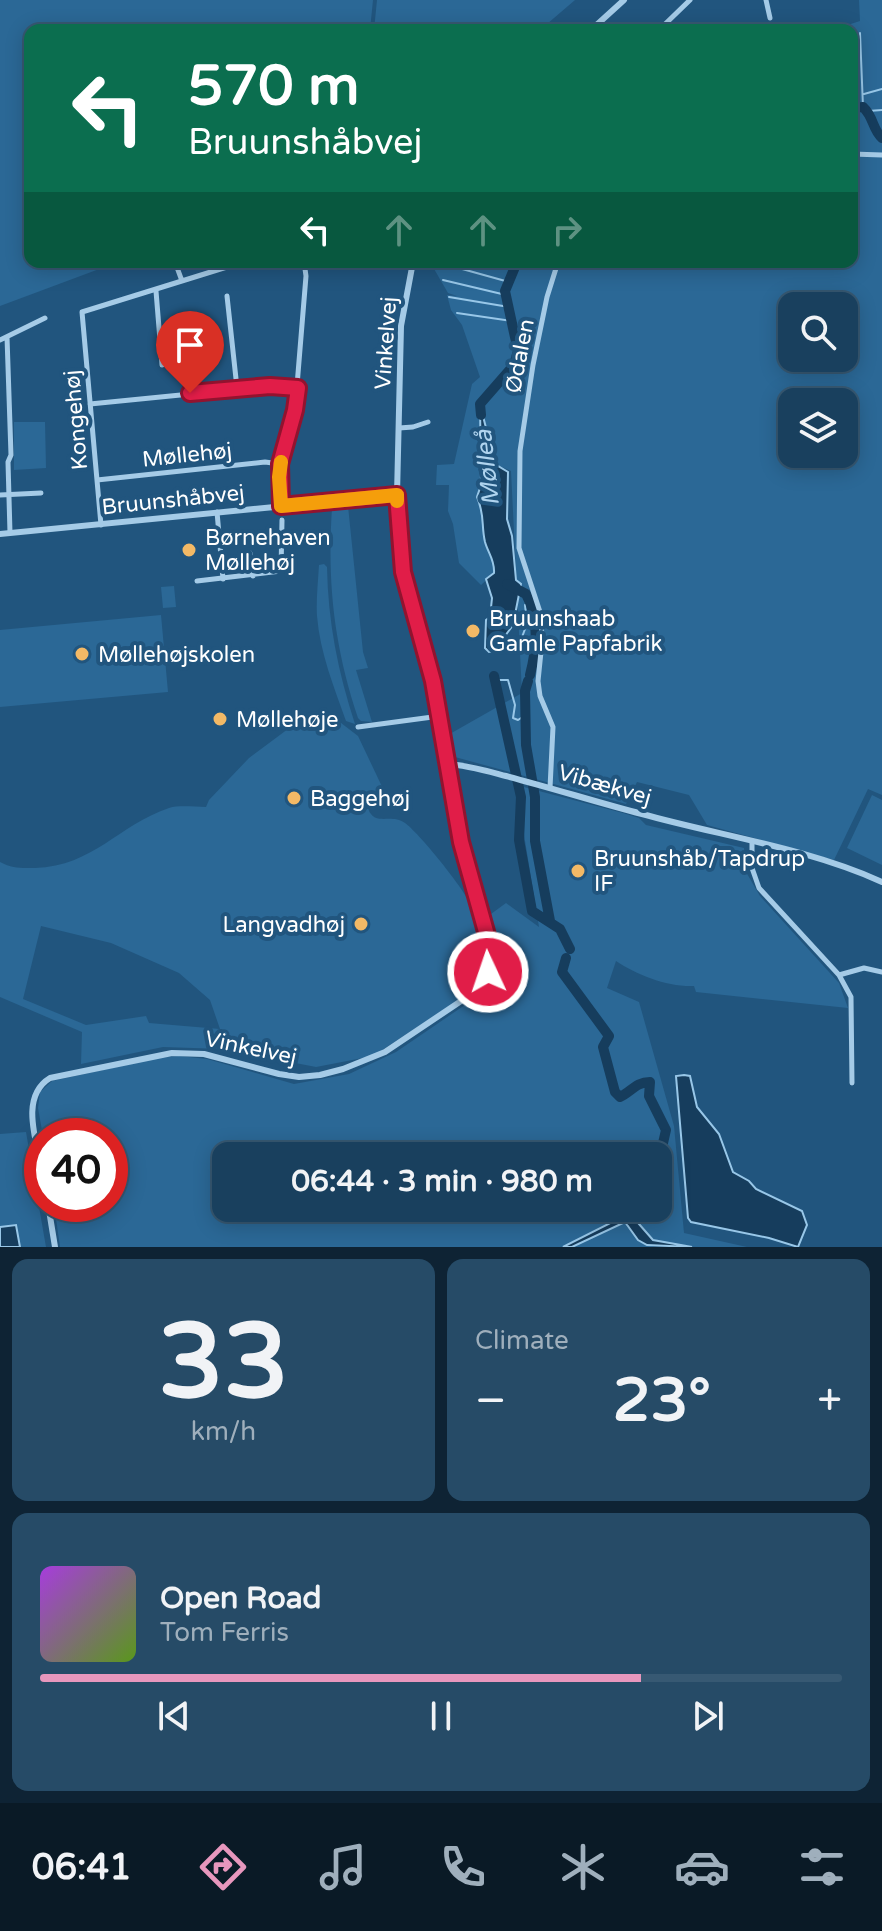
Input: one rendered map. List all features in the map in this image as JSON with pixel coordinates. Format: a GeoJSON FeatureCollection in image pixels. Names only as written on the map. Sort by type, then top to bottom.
{"type":"FeatureCollection","features":[{"type":"Feature","properties":{"kind":"street"},"geometry":{"type":"LineString","coordinates":[[598,24],[624,0]]}},
{"type":"Feature","properties":{"kind":"street"},"geometry":{"type":"LineString","coordinates":[[665,24],[690,0]]}},
{"type":"Feature","properties":{"kind":"street"},"geometry":{"type":"LineString","coordinates":[[766,0],[770,18]]}},
{"type":"Feature","properties":{"kind":"street"},"geometry":{"type":"LineString","coordinates":[[858,154],[882,155]]}},
{"type":"Feature","properties":{"kind":"street"},"geometry":{"type":"LineString","coordinates":[[177,268],[182,281]]}},
{"type":"Feature","properties":{"kind":"street"},"geometry":{"type":"LineString","coordinates":[[162,365],[156,291],[224,268]]}},
{"type":"Feature","properties":{"kind":"street"},"geometry":{"type":"LineString","coordinates":[[281,506],[280,464],[298,388],[304,268]]}},
{"type":"Feature","properties":{"kind":"street","name":"Vinkelvej"},"geometry":{"type":"LineString","coordinates":[[34,1118],[32,1101],[37,1088],[50,1078],[172,1053],[204,1054],[299,1077],[343,1069],[385,1052],[473,993],[488,972],[490,946],[461,842],[428,660],[403,572],[397,495],[401,326],[412,268]]}},
{"type":"Feature","properties":{"kind":"street","name":"Ødalen"},"geometry":{"type":"LineString","coordinates":[[550,788],[553,727],[540,696],[538,681],[541,615],[519,548],[520,451],[533,365],[556,268]]}},
{"type":"Feature","properties":{"kind":"street","name":"Kongehøj"},"geometry":{"type":"LineString","coordinates":[[101,525],[82,312],[156,291]]}},
{"type":"Feature","properties":{"kind":"street"},"geometry":{"type":"LineString","coordinates":[[227,296],[237,388]]}},
{"type":"Feature","properties":{"kind":"street"},"geometry":{"type":"LineString","coordinates":[[10,533],[8,462],[11,455],[3,339],[45,318]]}},
{"type":"Feature","properties":{"kind":"street"},"geometry":{"type":"LineString","coordinates":[[90,404],[237,388],[298,388]]}},
{"type":"Feature","properties":{"kind":"street"},"geometry":{"type":"LineString","coordinates":[[399,428],[428,422]]}},
{"type":"Feature","properties":{"kind":"street","name":"Møllehøj"},"geometry":{"type":"LineString","coordinates":[[97,480],[265,462],[280,464]]}},
{"type":"Feature","properties":{"kind":"street"},"geometry":{"type":"LineString","coordinates":[[0,495],[41,493]]}},
{"type":"Feature","properties":{"kind":"street","name":"Bruunshåbvej"},"geometry":{"type":"LineString","coordinates":[[0,534],[397,495]]}},
{"type":"Feature","properties":{"kind":"street"},"geometry":{"type":"LineString","coordinates":[[217,512],[223,579]]}},
{"type":"Feature","properties":{"kind":"street"},"geometry":{"type":"LineString","coordinates":[[197,581],[281,571],[282,520]]}},
{"type":"Feature","properties":{"kind":"street"},"geometry":{"type":"LineString","coordinates":[[250,553],[253,576]]}},
{"type":"Feature","properties":{"kind":"street"},"geometry":{"type":"LineString","coordinates":[[358,727],[440,716]]}},
{"type":"Feature","properties":{"kind":"street","name":"Vibækvej"},"geometry":{"type":"LineString","coordinates":[[447,764],[538,784],[752,842],[858,871],[882,882]]}},
{"type":"Feature","properties":{"kind":"street"},"geometry":{"type":"LineString","coordinates":[[752,842],[752,868],[759,888],[839,975],[851,997],[852,1083]]}},
{"type":"Feature","properties":{"kind":"street"},"geometry":{"type":"LineString","coordinates":[[839,975],[864,968],[882,972]]}},
{"type":"Feature","properties":{"kind":"street"},"geometry":{"type":"LineString","coordinates":[[51,1222],[55,1247]]}},
{"type":"Feature","properties":{"kind":"shaded area"},"geometry":{"type":"Polygon","coordinates":[[[0,0],[373,0],[371,24],[24,24],[24,268],[102,268],[0,306],[0,0]]]}},
{"type":"Feature","properties":{"kind":"shaded area"},"geometry":{"type":"Polygon","coordinates":[[[377,0],[575,0],[547,24],[375,24],[377,0]]]}},
{"type":"Feature","properties":{"kind":"shaded area"},"geometry":{"type":"Polygon","coordinates":[[[859,0],[882,0],[882,795],[868,789],[834,860],[707,825],[689,795],[637,782],[626,804],[455,757],[448,735],[522,693],[511,471],[495,464],[481,408],[481,486],[477,497],[494,573],[481,585],[459,563],[448,511],[449,485],[436,485],[437,465],[454,464],[472,384],[480,377],[462,325],[451,310],[447,295],[457,296],[448,293],[433,268],[858,268],[858,24],[851,24],[860,21],[859,0]]]}},
{"type":"Feature","properties":{"kind":"shaded area"},"geometry":{"type":"Polygon","coordinates":[[[14,422],[45,422],[46,468],[14,470],[14,422]]]}},
{"type":"Feature","properties":{"kind":"shaded area"},"geometry":{"type":"Polygon","coordinates":[[[348,506],[363,652],[368,668],[356,670],[372,722],[358,718],[343,665],[334,614],[332,508],[348,506]]]}},
{"type":"Feature","properties":{"kind":"shaded area"},"geometry":{"type":"Polygon","coordinates":[[[319,565],[327,567],[335,647],[355,724],[346,721],[321,643],[317,597],[319,565]]]}},
{"type":"Feature","properties":{"kind":"shaded area"},"geometry":{"type":"Polygon","coordinates":[[[174,586],[176,607],[163,608],[161,587],[174,586]]]}},
{"type":"Feature","properties":{"kind":"shaded area"},"geometry":{"type":"Polygon","coordinates":[[[161,615],[168,692],[0,707],[0,630],[161,615]]]}},
{"type":"Feature","properties":{"kind":"shaded area"},"geometry":{"type":"Polygon","coordinates":[[[328,713],[358,736],[386,795],[373,798],[369,806],[371,814],[405,823],[439,859],[468,900],[474,902],[487,944],[488,963],[478,984],[373,1056],[316,1067],[223,1049],[163,1047],[81,1064],[82,1032],[0,997],[0,862],[21,868],[56,866],[90,853],[151,815],[182,806],[206,807],[249,758],[292,726],[328,713]],[[41,926],[23,999],[86,1025],[146,1016],[149,1023],[220,1029],[210,1000],[179,973],[111,943],[41,926]]]}},
{"type":"Feature","properties":{"kind":"shaded area"},"geometry":{"type":"Polygon","coordinates":[[[516,785],[623,813],[639,818],[646,825],[744,848],[746,872],[760,896],[839,983],[848,1008],[696,992],[694,986],[653,979],[616,961],[607,988],[639,1002],[674,1126],[684,1233],[747,1247],[692,1247],[653,1240],[637,1222],[672,1222],[672,1142],[212,1142],[212,1222],[610,1222],[563,1247],[60,1247],[57,1222],[128,1222],[128,1118],[40,1118],[40,1092],[52,1081],[179,1056],[207,1059],[294,1084],[349,1074],[396,1052],[481,994],[497,968],[496,952],[483,905],[491,914],[506,903],[539,927],[516,785]]]}},
{"type":"Feature","properties":{"kind":"shaded area"},"geometry":{"type":"Polygon","coordinates":[[[872,795],[882,800],[882,865],[847,848],[872,795]]]}},
{"type":"Feature","properties":{"kind":"shaded area"},"geometry":{"type":"Polygon","coordinates":[[[24,1132],[24,1222],[42,1222],[46,1247],[0,1247],[0,1134],[24,1132]]]}},
{"type":"Feature","properties":{"kind":"shaded area"},"geometry":{"type":"Polygon","coordinates":[[[621,1222],[627,1223],[647,1245],[654,1247],[572,1247],[621,1222]]]}},
{"type":"Feature","properties":{"kind":"water"},"geometry":{"type":"Polygon","coordinates":[[[480,404],[495,464],[508,472],[507,519],[512,536],[516,580],[521,584],[513,625],[494,651],[489,652],[485,648],[486,620],[490,617],[492,598],[486,579],[494,573],[494,568],[485,542],[477,497],[481,485],[480,404]]]}},
{"type":"Feature","properties":{"kind":"water"},"geometry":{"type":"Polygon","coordinates":[[[676,1076],[690,1076],[697,1107],[719,1134],[733,1172],[756,1189],[802,1211],[807,1225],[798,1247],[691,1222],[688,1218],[676,1076]]]}},
{"type":"Feature","properties":{"kind":"water"},"geometry":{"type":"Polygon","coordinates":[[[612,1222],[625,1222],[572,1247],[563,1247],[612,1222]]]}},
{"type":"Feature","properties":{"kind":"water"},"geometry":{"type":"Polygon","coordinates":[[[625,1222],[637,1222],[653,1240],[692,1247],[647,1245],[638,1240],[625,1222]]]}},
{"type":"Feature","properties":{"kind":"water"},"geometry":{"type":"Polygon","coordinates":[[[16,1225],[20,1247],[0,1247],[0,1227],[16,1225]]]}},
{"type":"Feature","properties":{"kind":"waterway"},"geometry":{"type":"LineString","coordinates":[[860,33],[863,107]]}},
{"type":"Feature","properties":{"kind":"waterway"},"geometry":{"type":"LineString","coordinates":[[864,94],[882,89]]}},
{"type":"Feature","properties":{"kind":"waterway","name":"Mølleå"},"geometry":{"type":"LineString","coordinates":[[858,107],[863,107],[882,138]]}},
{"type":"Feature","properties":{"kind":"waterway"},"geometry":{"type":"LineString","coordinates":[[868,111],[882,110]]}},
{"type":"Feature","properties":{"kind":"waterway"},"geometry":{"type":"LineString","coordinates":[[459,268],[509,282]]}},
{"type":"Feature","properties":{"kind":"waterway","name":"Mølleå"},"geometry":{"type":"LineString","coordinates":[[481,415],[480,404],[514,365],[518,351],[505,291],[515,268]]}},
{"type":"Feature","properties":{"kind":"waterway"},"geometry":{"type":"LineString","coordinates":[[443,280],[506,295]]}},
{"type":"Feature","properties":{"kind":"waterway"},"geometry":{"type":"LineString","coordinates":[[449,297],[509,307]]}},
{"type":"Feature","properties":{"kind":"waterway"},"geometry":{"type":"LineString","coordinates":[[457,313],[512,321]]}},
{"type":"Feature","properties":{"kind":"waterway","name":"Mølleå"},"geometry":{"type":"LineString","coordinates":[[507,584],[526,594],[534,613],[536,644],[530,675]]}},
{"type":"Feature","properties":{"kind":"waterway"},"geometry":{"type":"LineString","coordinates":[[503,639],[524,650],[522,637],[527,624],[525,605],[530,601]]}},
{"type":"Feature","properties":{"kind":"waterway"},"geometry":{"type":"LineString","coordinates":[[494,676],[521,797],[519,840],[532,911],[560,929],[570,949]]}},
{"type":"Feature","properties":{"kind":"waterway"},"geometry":{"type":"LineString","coordinates":[[496,680],[508,680],[515,705],[513,718],[518,720],[527,714]]}},
{"type":"Feature","properties":{"kind":"waterway","name":"Mølleå"},"geometry":{"type":"LineString","coordinates":[[528,681],[525,691],[526,745],[535,797],[535,841],[550,921]]}},
{"type":"Feature","properties":{"kind":"waterway","name":"Mølleå"},"geometry":{"type":"LineString","coordinates":[[566,958],[562,972],[609,1036],[603,1047],[615,1092],[620,1097],[637,1085],[650,1082],[649,1096],[666,1130],[663,1142]]}},
{"type":"Feature","properties":{"kind":"slow traffic"},"geometry":{"type":"LineString","coordinates":[[281,462],[281,506],[397,495],[397,501]]}},
{"type":"Feature","properties":{"kind":"place","name":"Børnehaven Møllehøj"},"geometry":{"type":"Point","coordinates":[189,550]}},
{"type":"Feature","properties":{"kind":"place","name":"Bruunshaab Gamle Papfabrik"},"geometry":{"type":"Point","coordinates":[473,631]}},
{"type":"Feature","properties":{"kind":"place","name":"Møllehøjskolen"},"geometry":{"type":"Point","coordinates":[82,654]}},
{"type":"Feature","properties":{"kind":"place","name":"Møllehøje"},"geometry":{"type":"Point","coordinates":[220,719]}},
{"type":"Feature","properties":{"kind":"place","name":"Baggehøj"},"geometry":{"type":"Point","coordinates":[294,798]}},
{"type":"Feature","properties":{"kind":"place","name":"Bruunshåb/Tapdrup IF"},"geometry":{"type":"Point","coordinates":[578,871]}},
{"type":"Feature","properties":{"kind":"place","name":"Langvadhøj"},"geometry":{"type":"Point","coordinates":[361,924]}},
{"type":"Feature","properties":{"kind":"route"},"geometry":{"type":"LineString","coordinates":[[190,393],[270,386],[298,388],[280,464],[281,506],[397,495],[403,572],[433,681],[452,804],[490,946],[488,972]]}}]}
